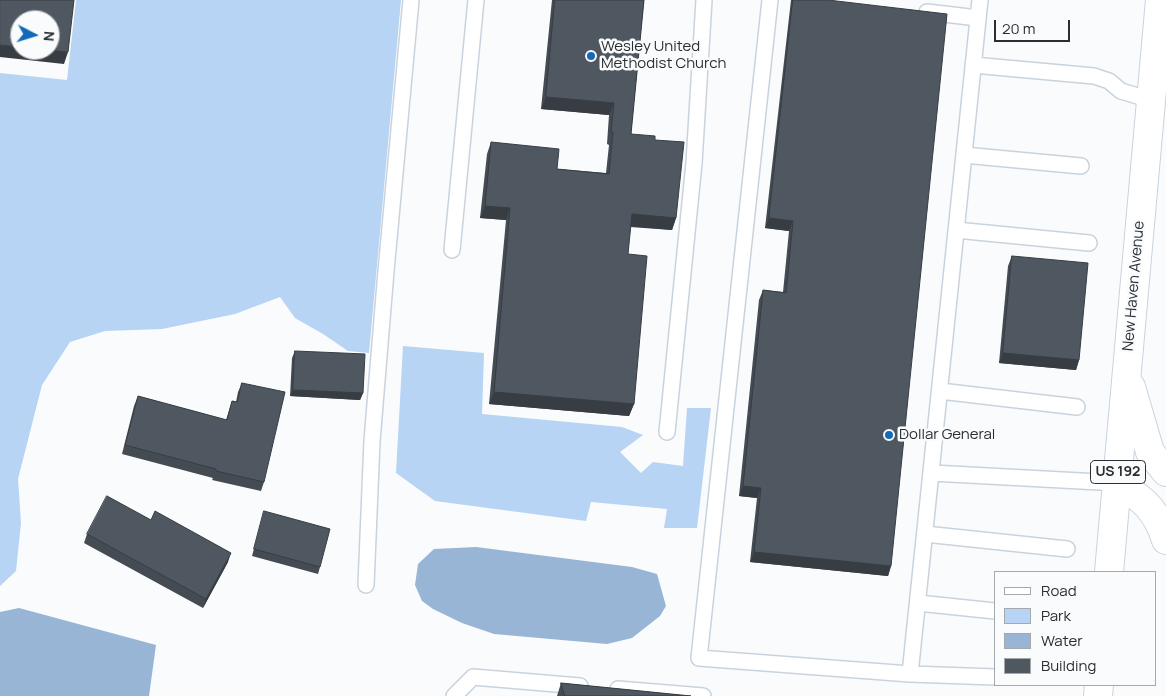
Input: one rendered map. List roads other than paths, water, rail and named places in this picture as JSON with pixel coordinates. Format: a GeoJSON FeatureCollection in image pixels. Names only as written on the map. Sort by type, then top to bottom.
{"type":"FeatureCollection","features":[{"type":"Feature","properties":{"kind":"main road","name":"New Haven Avenue"},"geometry":{"type":"LineString","coordinates":[[1109,571],[1160,0]]}},
{"type":"Feature","properties":{"kind":"main road"},"geometry":{"type":"LineString","coordinates":[[1126,372],[1150,452],[1166,472]]}},
{"type":"Feature","properties":{"kind":"main road"},"geometry":{"type":"LineString","coordinates":[[1118,483],[1143,500],[1160,523],[1166,540]]}},
{"type":"Feature","properties":{"kind":"lane"},"geometry":{"type":"LineString","coordinates":[[366,585],[372,441],[412,0]]}},
{"type":"Feature","properties":{"kind":"lane"},"geometry":{"type":"LineString","coordinates":[[452,250],[476,0]]}},
{"type":"Feature","properties":{"kind":"lane"},"geometry":{"type":"LineString","coordinates":[[667,432],[694,163],[704,0]]}},
{"type":"Feature","properties":{"kind":"lane"},"geometry":{"type":"LineString","coordinates":[[770,0],[699,658],[910,674],[994,677]]}},
{"type":"Feature","properties":{"kind":"lane"},"geometry":{"type":"LineString","coordinates":[[910,674],[980,0]]}},
{"type":"Feature","properties":{"kind":"lane"},"geometry":{"type":"LineString","coordinates":[[910,10],[978,18]]}},
{"type":"Feature","properties":{"kind":"lane"},"geometry":{"type":"LineString","coordinates":[[973,65],[1094,76],[1109,81],[1121,91],[1151,100]]}},
{"type":"Feature","properties":{"kind":"lane"},"geometry":{"type":"LineString","coordinates":[[964,154],[1081,166]]}},
{"type":"Feature","properties":{"kind":"lane"},"geometry":{"type":"LineString","coordinates":[[956,230],[1089,243]]}},
{"type":"Feature","properties":{"kind":"lane"},"geometry":{"type":"LineString","coordinates":[[940,391],[1077,407]]}},
{"type":"Feature","properties":{"kind":"lane"},"geometry":{"type":"LineString","coordinates":[[932,473],[1118,483]]}},
{"type":"Feature","properties":{"kind":"lane"},"geometry":{"type":"LineString","coordinates":[[925,534],[1067,549]]}},
{"type":"Feature","properties":{"kind":"lane"},"geometry":{"type":"LineString","coordinates":[[918,603],[994,611]]}},
{"type":"Feature","properties":{"kind":"lane"},"geometry":{"type":"LineString","coordinates":[[454,696],[473,677],[703,696]]}},
{"type":"Feature","properties":{"kind":"water"},"geometry":{"type":"Polygon","coordinates":[[[476,547],[632,567],[657,574],[666,606],[660,616],[632,638],[607,644],[494,634],[462,623],[433,609],[422,601],[415,585],[418,564],[434,549],[476,547]]]}},
{"type":"Feature","properties":{"kind":"water"},"geometry":{"type":"Polygon","coordinates":[[[19,608],[156,645],[149,696],[0,696],[0,612],[19,608]]]}},
{"type":"Feature","properties":{"kind":"place","name":"Wesley United Methodist Church"},"geometry":{"type":"Point","coordinates":[591,56]}},
{"type":"Feature","properties":{"kind":"place","name":"Dollar General"},"geometry":{"type":"Point","coordinates":[889,435]}}]}
